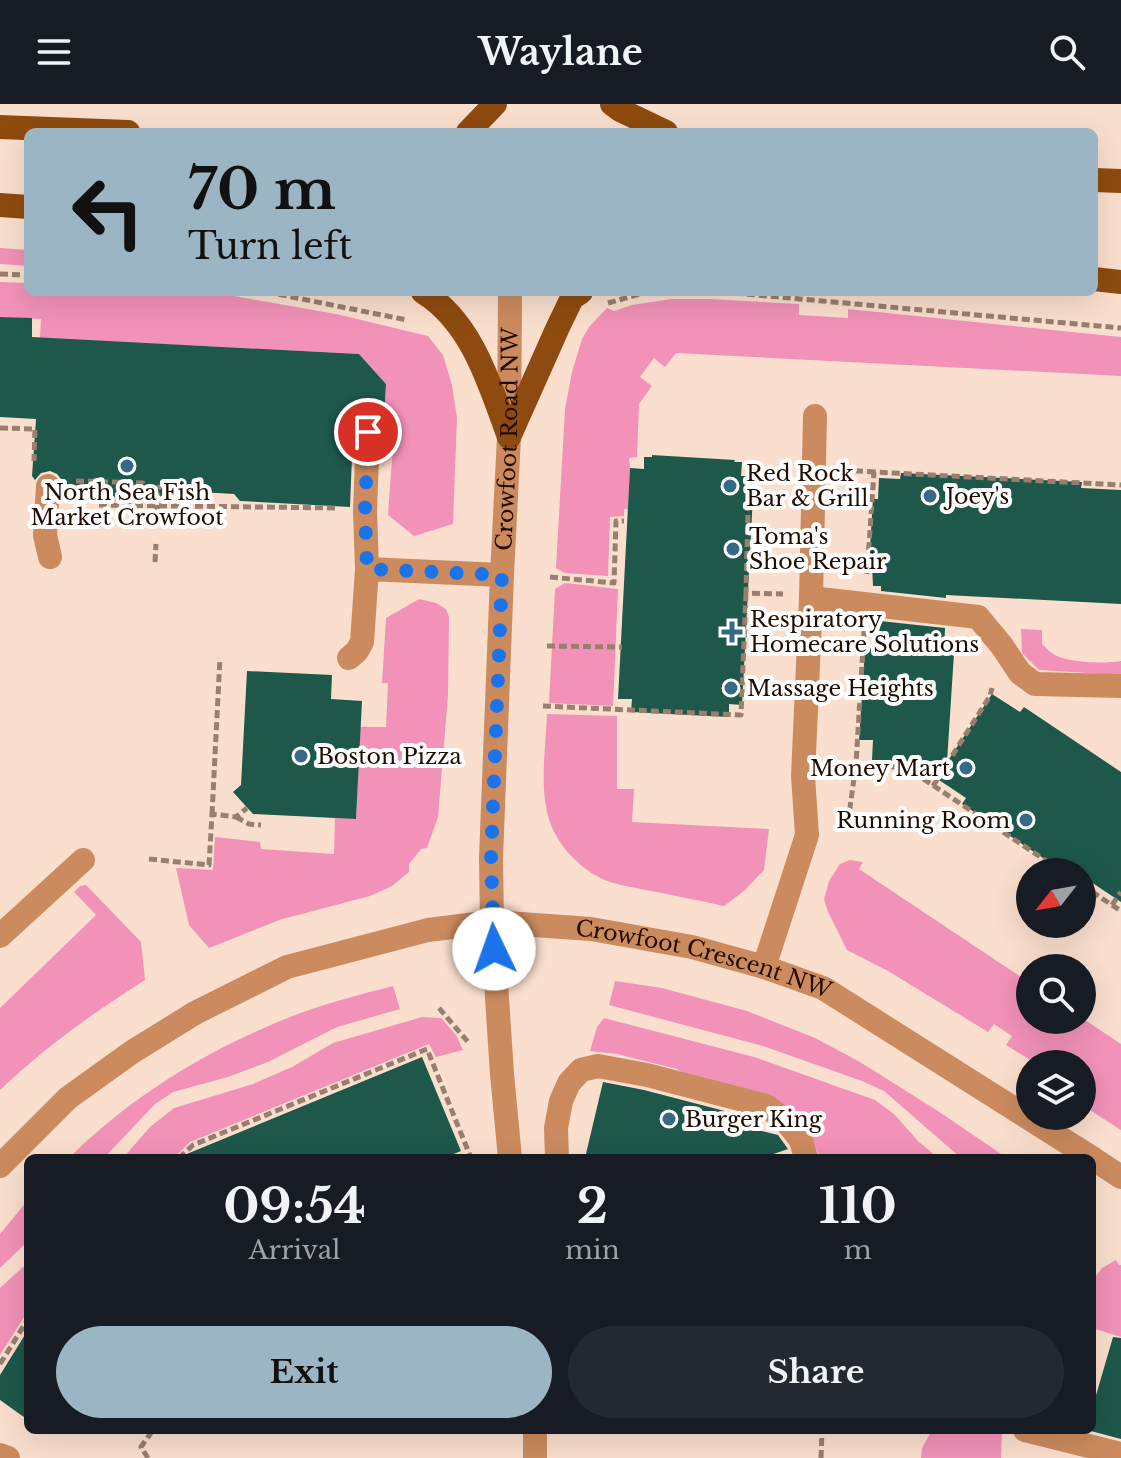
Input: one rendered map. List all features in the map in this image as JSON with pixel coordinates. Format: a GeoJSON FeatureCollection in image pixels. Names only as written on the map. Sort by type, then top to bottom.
{"type":"FeatureCollection","features":[{"type":"Feature","properties":{"kind":"main road"},"geometry":{"type":"LineString","coordinates":[[472,128],[495,104]]}},
{"type":"Feature","properties":{"kind":"main road"},"geometry":{"type":"LineString","coordinates":[[612,104],[658,128]]}},
{"type":"Feature","properties":{"kind":"main road"},"geometry":{"type":"LineString","coordinates":[[0,127],[26,128]]}},
{"type":"Feature","properties":{"kind":"main road"},"geometry":{"type":"LineString","coordinates":[[1098,180],[1121,181]]}},
{"type":"Feature","properties":{"kind":"main road"},"geometry":{"type":"LineString","coordinates":[[0,205],[24,207]]}},
{"type":"Feature","properties":{"kind":"main road"},"geometry":{"type":"LineString","coordinates":[[1098,279],[1121,282]]}},
{"type":"Feature","properties":{"kind":"main road"},"geometry":{"type":"LineString","coordinates":[[430,296],[456,321],[484,368],[509,437]]}},
{"type":"Feature","properties":{"kind":"main road"},"geometry":{"type":"LineString","coordinates":[[509,437],[575,296]]}},
{"type":"Feature","properties":{"kind":"street","name":"Crowfoot Road NW"},"geometry":{"type":"LineString","coordinates":[[510,296],[509,437],[491,858],[492,922],[510,1154]]}},
{"type":"Feature","properties":{"kind":"street"},"geometry":{"type":"LineString","coordinates":[[764,967],[807,835],[800,596],[815,416]]}},
{"type":"Feature","properties":{"kind":"street"},"geometry":{"type":"LineString","coordinates":[[349,658],[362,642],[367,569],[365,511],[368,432]]}},
{"type":"Feature","properties":{"kind":"street"},"geometry":{"type":"LineString","coordinates":[[41,477],[45,535],[50,557]]}},
{"type":"Feature","properties":{"kind":"street"},"geometry":{"type":"LineString","coordinates":[[367,569],[502,575]]}},
{"type":"Feature","properties":{"kind":"street"},"geometry":{"type":"LineString","coordinates":[[800,596],[978,617],[1020,673],[1035,684],[1121,686]]}},
{"type":"Feature","properties":{"kind":"street"},"geometry":{"type":"LineString","coordinates":[[0,936],[83,860]]}},
{"type":"Feature","properties":{"kind":"street","name":"Crowfoot Crescent NW"},"geometry":{"type":"LineString","coordinates":[[0,1166],[68,1098],[132,1052],[195,1013],[287,967],[428,930],[492,922],[591,929],[692,947],[764,967],[823,988],[1086,1154]]}},
{"type":"Feature","properties":{"kind":"street"},"geometry":{"type":"LineString","coordinates":[[557,1154],[556,1128],[561,1101],[569,1083],[581,1070],[598,1066],[647,1075],[766,1106],[785,1120],[801,1140],[805,1154]]}},
{"type":"Feature","properties":{"kind":"street","name":"Crowfoot Crescent NW"},"geometry":{"type":"LineString","coordinates":[[1096,1161],[1121,1177]]}},
{"type":"Feature","properties":{"kind":"street"},"geometry":{"type":"LineString","coordinates":[[535,1434],[535,1458]]}},
{"type":"Feature","properties":{"kind":"street"},"geometry":{"type":"LineString","coordinates":[[1041,1434],[1121,1454]]}},
{"type":"Feature","properties":{"kind":"street"},"geometry":{"type":"LineString","coordinates":[[0,1455],[8,1458]]}},
{"type":"Feature","properties":{"kind":"path"},"geometry":{"type":"LineString","coordinates":[[0,274],[24,275]]}},
{"type":"Feature","properties":{"kind":"path"},"geometry":{"type":"LineString","coordinates":[[287,296],[416,322]]}},
{"type":"Feature","properties":{"kind":"path"},"geometry":{"type":"LineString","coordinates":[[601,307],[633,296]]}},
{"type":"Feature","properties":{"kind":"path"},"geometry":{"type":"LineString","coordinates":[[767,296],[1121,328]]}},
{"type":"Feature","properties":{"kind":"path"},"geometry":{"type":"LineString","coordinates":[[0,428],[35,429],[41,477]]}},
{"type":"Feature","properties":{"kind":"path"},"geometry":{"type":"LineString","coordinates":[[543,706],[741,715],[749,467]]}},
{"type":"Feature","properties":{"kind":"path"},"geometry":{"type":"LineString","coordinates":[[72,481],[143,483],[146,487],[158,488],[167,483]]}},
{"type":"Feature","properties":{"kind":"path"},"geometry":{"type":"LineString","coordinates":[[99,482],[98,505],[157,510],[347,508]]}},
{"type":"Feature","properties":{"kind":"path"},"geometry":{"type":"LineString","coordinates":[[157,510],[158,488]]}},
{"type":"Feature","properties":{"kind":"path"},"geometry":{"type":"LineString","coordinates":[[550,577],[614,583],[616,521],[624,521]]}},
{"type":"Feature","properties":{"kind":"path"},"geometry":{"type":"LineString","coordinates":[[155,562],[156,544]]}},
{"type":"Feature","properties":{"kind":"path"},"geometry":{"type":"LineString","coordinates":[[746,593],[800,596]]}},
{"type":"Feature","properties":{"kind":"path"},"geometry":{"type":"LineString","coordinates":[[547,646],[622,647]]}},
{"type":"Feature","properties":{"kind":"path"},"geometry":{"type":"LineString","coordinates":[[933,786],[990,696],[1002,646]]}},
{"type":"Feature","properties":{"kind":"path"},"geometry":{"type":"LineString","coordinates":[[149,859],[209,865],[220,658]]}},
{"type":"Feature","properties":{"kind":"path"},"geometry":{"type":"LineString","coordinates":[[848,822],[856,764]]}},
{"type":"Feature","properties":{"kind":"path"},"geometry":{"type":"LineString","coordinates":[[236,817],[247,808]]}},
{"type":"Feature","properties":{"kind":"path"},"geometry":{"type":"LineString","coordinates":[[212,814],[261,825]]}},
{"type":"Feature","properties":{"kind":"path"},"geometry":{"type":"LineString","coordinates":[[1112,905],[1121,892]]}},
{"type":"Feature","properties":{"kind":"path"},"geometry":{"type":"LineString","coordinates":[[1096,894],[1121,911]]}},
{"type":"Feature","properties":{"kind":"path"},"geometry":{"type":"LineString","coordinates":[[439,1008],[468,1041],[470,1054]]}},
{"type":"Feature","properties":{"kind":"path"},"geometry":{"type":"LineString","coordinates":[[183,1154],[193,1145],[427,1049],[469,1154]]}},
{"type":"Feature","properties":{"kind":"path"},"geometry":{"type":"LineString","coordinates":[[0,1364],[24,1325]]}},
{"type":"Feature","properties":{"kind":"path"},"geometry":{"type":"LineString","coordinates":[[148,1458],[141,1447],[150,1434]]}},
{"type":"Feature","properties":{"kind":"path"},"geometry":{"type":"LineString","coordinates":[[821,1458],[822,1434]]}},
{"type":"Feature","properties":{"kind":"shaded area"},"geometry":{"type":"Polygon","coordinates":[[[0,248],[24,250],[24,266],[0,264],[0,248]]]}},
{"type":"Feature","properties":{"kind":"shaded area"},"geometry":{"type":"Polygon","coordinates":[[[0,282],[24,283],[24,296],[234,296],[336,314],[428,336],[443,355],[457,418],[453,524],[414,536],[388,515],[396,435],[383,433],[386,384],[359,354],[40,338],[41,319],[0,317],[0,282]]]}},
{"type":"Feature","properties":{"kind":"shaded area"},"geometry":{"type":"Polygon","coordinates":[[[671,299],[799,304],[799,315],[848,318],[848,309],[1121,337],[1121,376],[676,353],[665,367],[654,358],[640,377],[652,386],[639,404],[637,457],[629,458],[628,509],[624,509],[624,516],[610,517],[608,576],[565,573],[556,568],[565,409],[582,339],[607,308],[614,311],[671,299]]]}},
{"type":"Feature","properties":{"kind":"shaded area"},"geometry":{"type":"Polygon","coordinates":[[[565,583],[618,589],[613,706],[549,703],[555,589],[565,583]]]}},
{"type":"Feature","properties":{"kind":"shaded area"},"geometry":{"type":"Polygon","coordinates":[[[419,599],[446,609],[449,617],[448,695],[438,817],[427,848],[421,849],[409,864],[409,872],[392,886],[370,896],[279,920],[209,948],[189,925],[176,868],[213,870],[215,837],[260,842],[261,849],[334,854],[335,818],[356,819],[360,727],[386,727],[388,683],[382,683],[386,618],[419,599]]]}},
{"type":"Feature","properties":{"kind":"shaded area"},"geometry":{"type":"Polygon","coordinates":[[[1021,629],[1042,630],[1042,644],[1066,659],[1121,661],[1121,675],[1039,670],[1022,653],[1021,629]]]}},
{"type":"Feature","properties":{"kind":"shaded area"},"geometry":{"type":"Polygon","coordinates":[[[547,714],[617,716],[617,789],[634,789],[632,822],[769,829],[764,870],[724,906],[619,885],[589,871],[562,845],[547,812],[544,775],[547,714]]]}},
{"type":"Feature","properties":{"kind":"shaded area"},"geometry":{"type":"Polygon","coordinates":[[[850,860],[863,862],[859,869],[1016,974],[1016,1034],[1096,1034],[1096,1027],[1121,1044],[1121,1130],[1096,1114],[1096,1050],[1016,1051],[1006,1045],[1012,1036],[994,1024],[988,1032],[888,971],[847,950],[824,899],[829,881],[840,864],[850,860]]]}},
{"type":"Feature","properties":{"kind":"shaded area"},"geometry":{"type":"Polygon","coordinates":[[[86,885],[141,942],[145,980],[70,1032],[0,1090],[0,1008],[96,915],[74,892],[86,885]]]}},
{"type":"Feature","properties":{"kind":"shaded area"},"geometry":{"type":"Polygon","coordinates":[[[615,981],[662,988],[747,1011],[815,1038],[860,1062],[1001,1154],[956,1154],[884,1091],[862,1081],[763,1046],[609,1005],[615,981]]]}},
{"type":"Feature","properties":{"kind":"shaded area"},"geometry":{"type":"Polygon","coordinates":[[[393,986],[400,1009],[337,1027],[268,1062],[228,1077],[173,1092],[155,1104],[108,1154],[73,1154],[136,1101],[186,1068],[264,1028],[344,999],[393,986]]]}},
{"type":"Feature","properties":{"kind":"shaded area"},"geometry":{"type":"Polygon","coordinates":[[[422,1017],[441,1018],[456,1035],[463,1050],[436,1057],[429,1044],[190,1142],[178,1154],[126,1154],[150,1127],[174,1108],[253,1084],[292,1067],[333,1043],[422,1017]]]}},
{"type":"Feature","properties":{"kind":"shaded area"},"geometry":{"type":"Polygon","coordinates":[[[604,1018],[754,1057],[875,1100],[894,1114],[933,1154],[818,1154],[807,1128],[786,1105],[767,1095],[688,1077],[677,1069],[617,1054],[590,1051],[597,1027],[604,1018]]]}},
{"type":"Feature","properties":{"kind":"shaded area"},"geometry":{"type":"Polygon","coordinates":[[[24,1205],[24,1245],[0,1268],[0,1234],[24,1205]]]}},
{"type":"Feature","properties":{"kind":"shaded area"},"geometry":{"type":"Polygon","coordinates":[[[1116,1260],[1121,1265],[1121,1337],[1096,1329],[1096,1276],[1102,1268],[1116,1260]]]}},
{"type":"Feature","properties":{"kind":"shaded area"},"geometry":{"type":"Polygon","coordinates":[[[24,1268],[24,1317],[0,1355],[0,1288],[24,1268]]]}},
{"type":"Feature","properties":{"kind":"shaded area"},"geometry":{"type":"Polygon","coordinates":[[[930,1434],[1002,1434],[1001,1458],[921,1458],[922,1448],[930,1434]]]}},
{"type":"Feature","properties":{"kind":"building"},"geometry":{"type":"Polygon","coordinates":[[[0,317],[32,318],[32,337],[359,354],[386,384],[383,433],[381,424],[369,417],[360,419],[355,425],[350,507],[240,501],[234,494],[165,490],[164,502],[87,501],[87,488],[63,487],[57,474],[50,471],[41,473],[35,480],[32,476],[36,419],[0,417],[0,317]]]}},
{"type":"Feature","properties":{"kind":"building"},"geometry":{"type":"Polygon","coordinates":[[[644,457],[735,460],[742,462],[741,476],[754,476],[742,705],[729,704],[729,717],[631,712],[632,699],[618,699],[630,468],[644,469],[644,457]]]}},
{"type":"Feature","properties":{"kind":"building"},"geometry":{"type":"Polygon","coordinates":[[[901,473],[1082,482],[1081,488],[1121,490],[1121,604],[946,595],[946,598],[881,591],[881,586],[873,586],[872,565],[869,564],[873,499],[878,499],[879,478],[900,479],[901,473]]]}},
{"type":"Feature","properties":{"kind":"building"},"geometry":{"type":"Polygon","coordinates":[[[880,621],[945,628],[944,652],[954,653],[947,762],[992,694],[1020,712],[1024,707],[1121,772],[1121,902],[1096,885],[1096,858],[1043,858],[962,804],[966,798],[912,762],[872,760],[873,740],[859,740],[865,648],[878,649],[880,621]]]}},
{"type":"Feature","properties":{"kind":"building","name":"Boston Pizza"},"geometry":{"type":"Polygon","coordinates":[[[247,671],[332,675],[331,699],[362,701],[356,819],[253,814],[233,792],[241,785],[247,671]]]}},
{"type":"Feature","properties":{"kind":"building"},"geometry":{"type":"Polygon","coordinates":[[[422,1057],[461,1151],[454,1154],[187,1154],[422,1057]]]}},
{"type":"Feature","properties":{"kind":"building","name":"Burger King"},"geometry":{"type":"Polygon","coordinates":[[[603,1082],[740,1115],[738,1125],[778,1135],[788,1149],[774,1154],[586,1154],[603,1082]]]}},
{"type":"Feature","properties":{"kind":"building"},"geometry":{"type":"Polygon","coordinates":[[[24,1336],[24,1417],[0,1400],[0,1375],[24,1336]]]}},
{"type":"Feature","properties":{"kind":"building"},"geometry":{"type":"Polygon","coordinates":[[[1113,1337],[1121,1338],[1121,1439],[1096,1432],[1096,1395],[1113,1337]]]}},
{"type":"Feature","properties":{"kind":"place","name":"North Sea Fish Market Crowfoot"},"geometry":{"type":"Point","coordinates":[127,466]}},
{"type":"Feature","properties":{"kind":"place","name":"Red Rock Bar & Grill"},"geometry":{"type":"Point","coordinates":[730,486]}},
{"type":"Feature","properties":{"kind":"place","name":"Joey's"},"geometry":{"type":"Point","coordinates":[930,496]}},
{"type":"Feature","properties":{"kind":"place","name":"Toma's Shoe Repair"},"geometry":{"type":"Point","coordinates":[733,549]}},
{"type":"Feature","properties":{"kind":"place","name":"Respiratory Homecare Solutions"},"geometry":{"type":"Point","coordinates":[732,632]}},
{"type":"Feature","properties":{"kind":"place","name":"Massage Heights"},"geometry":{"type":"Point","coordinates":[731,688]}},
{"type":"Feature","properties":{"kind":"place","name":"Boston Pizza"},"geometry":{"type":"Point","coordinates":[301,756]}},
{"type":"Feature","properties":{"kind":"place","name":"Money Mart"},"geometry":{"type":"Point","coordinates":[966,768]}},
{"type":"Feature","properties":{"kind":"place","name":"Running Room"},"geometry":{"type":"Point","coordinates":[1026,820]}},
{"type":"Feature","properties":{"kind":"place","name":"Burger King"},"geometry":{"type":"Point","coordinates":[669,1119]}},
{"type":"Feature","properties":{"kind":"route"},"geometry":{"type":"LineString","coordinates":[[368,432],[365,511],[367,569],[502,575],[491,858],[494,949]]}}]}
